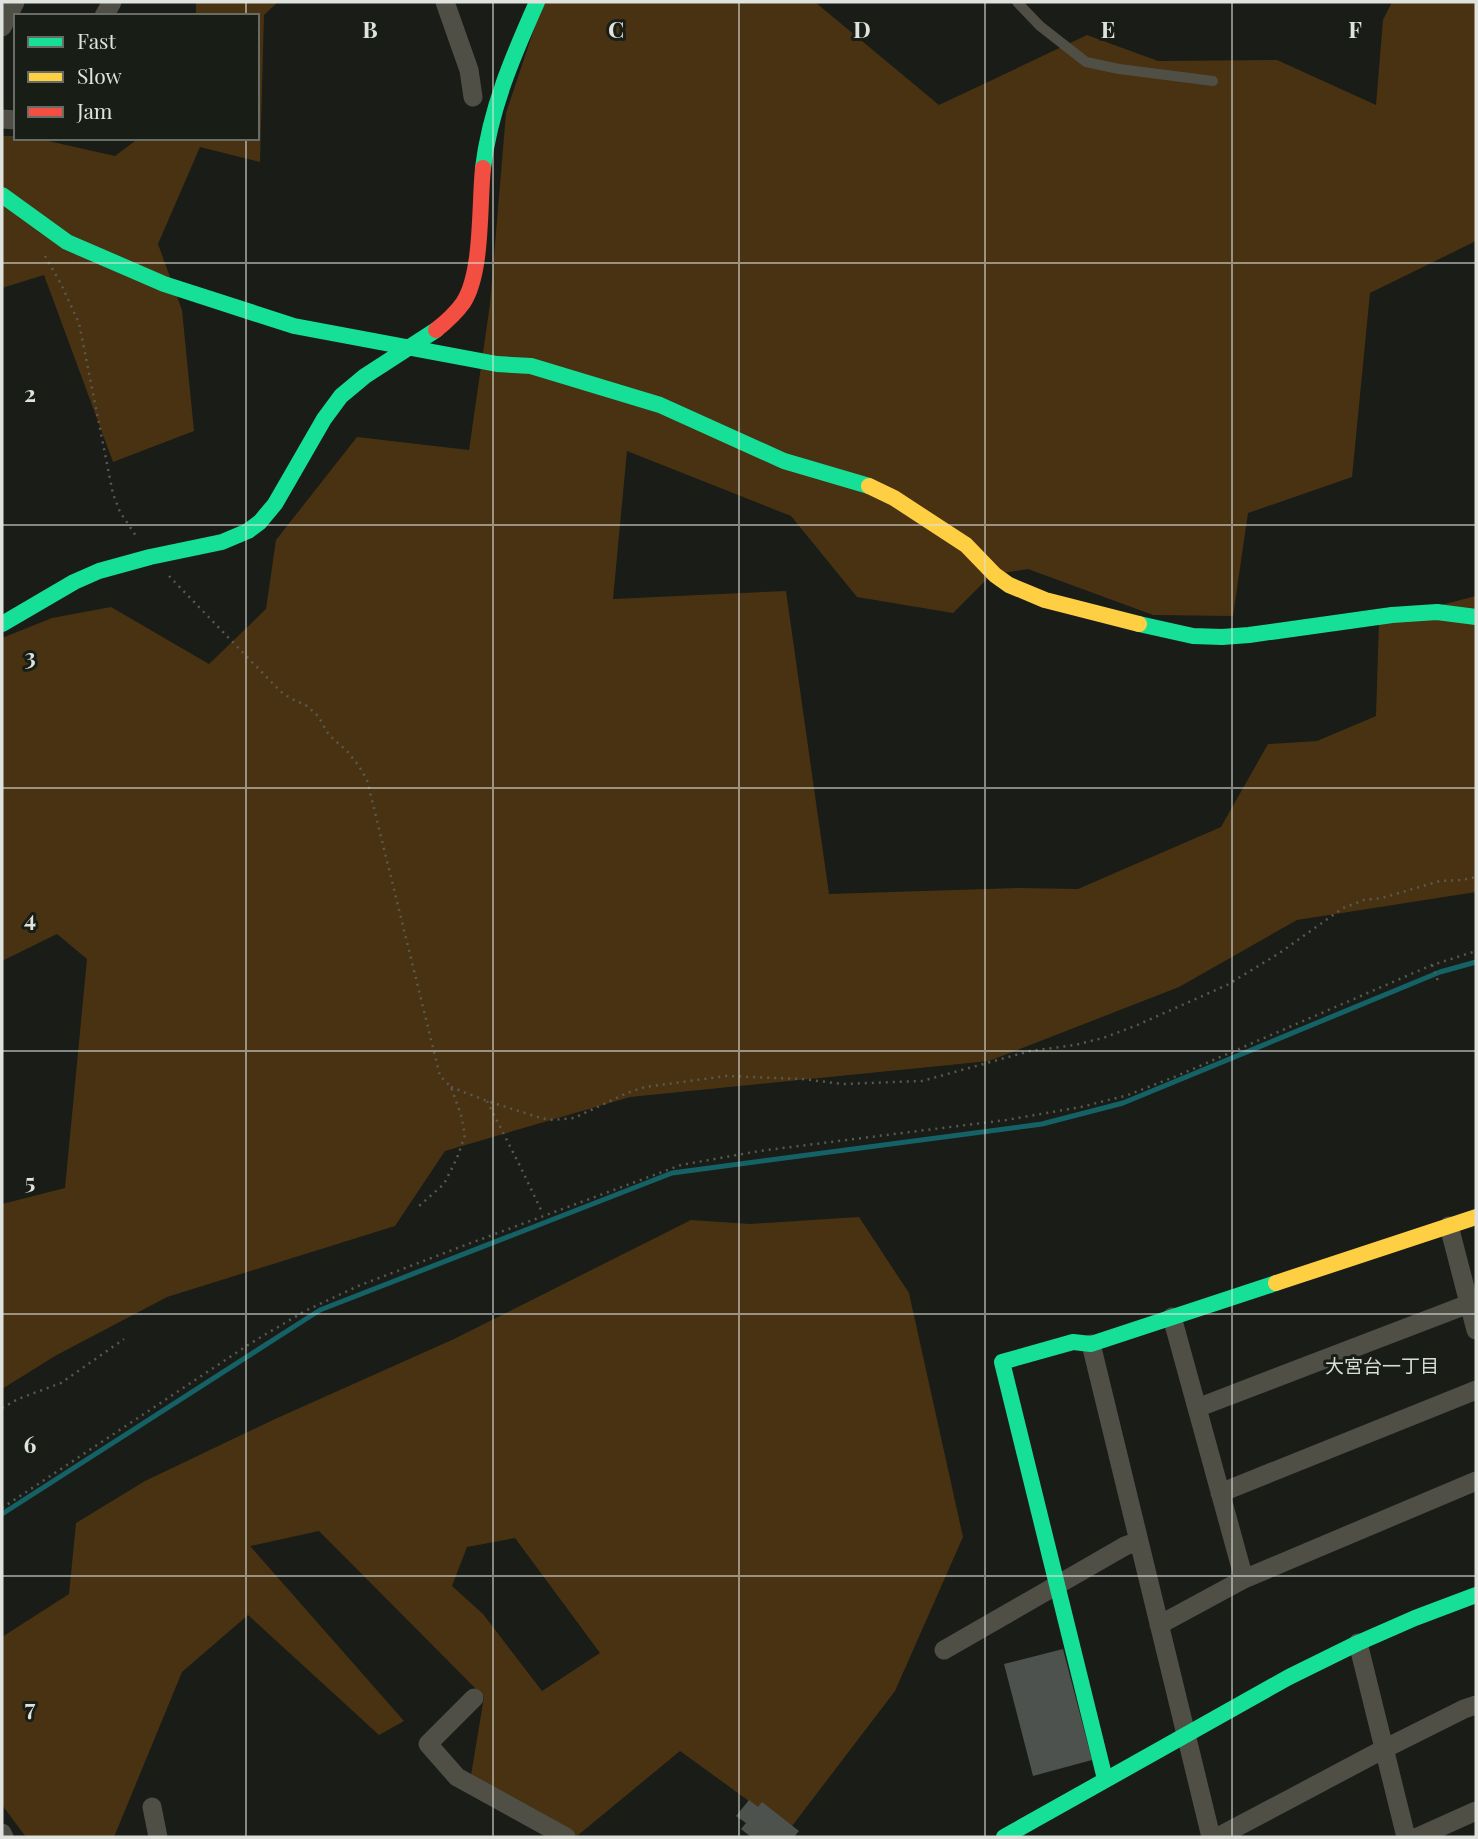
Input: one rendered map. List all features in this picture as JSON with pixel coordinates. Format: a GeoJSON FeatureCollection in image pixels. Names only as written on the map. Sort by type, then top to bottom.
{"type":"FeatureCollection","features":[{"type":"Feature","properties":{"kind":"street"},"geometry":{"type":"LineString","coordinates":[[445,2],[469,70],[473,97]]}},
{"type":"Feature","properties":{"kind":"street"},"geometry":{"type":"LineString","coordinates":[[2,624],[72,583],[99,571],[227,540],[245,533],[271,512],[334,403],[349,388],[444,324],[458,311],[471,289],[476,264],[485,147],[491,119],[500,84],[537,2]]}},
{"type":"Feature","properties":{"kind":"street"},"geometry":{"type":"LineString","coordinates":[[2,195],[67,242],[164,284],[294,326],[497,364],[531,366],[660,405],[784,461],[865,484],[894,498],[966,545],[995,575],[1045,600],[1193,636],[1249,635],[1392,615],[1437,612],[1476,617]]}},
{"type":"Feature","properties":{"kind":"street"},"geometry":{"type":"LineString","coordinates":[[1105,1779],[1002,1362],[1073,1342],[1091,1344],[1476,1217]]}},
{"type":"Feature","properties":{"kind":"street"},"geometry":{"type":"LineString","coordinates":[[1449,1226],[1473,1302],[1476,1330]]}},
{"type":"Feature","properties":{"kind":"street"},"geometry":{"type":"LineString","coordinates":[[1197,1408],[1473,1302]]}},
{"type":"Feature","properties":{"kind":"street"},"geometry":{"type":"LineString","coordinates":[[1172,1317],[1244,1579]]}},
{"type":"Feature","properties":{"kind":"street"},"geometry":{"type":"LineString","coordinates":[[1091,1344],[1211,1837]]}},
{"type":"Feature","properties":{"kind":"street"},"geometry":{"type":"LineString","coordinates":[[1220,1493],[1476,1390]]}},
{"type":"Feature","properties":{"kind":"street"},"geometry":{"type":"LineString","coordinates":[[1159,1625],[1244,1579],[1476,1481]]}},
{"type":"Feature","properties":{"kind":"street"},"geometry":{"type":"LineString","coordinates":[[944,1650],[1056,1584],[1139,1541]]}},
{"type":"Feature","properties":{"kind":"street"},"geometry":{"type":"LineString","coordinates":[[1004,1837],[1289,1677],[1415,1618],[1476,1595]]}},
{"type":"Feature","properties":{"kind":"street"},"geometry":{"type":"LineString","coordinates":[[1358,1643],[1406,1837]]}},
{"type":"Feature","properties":{"kind":"street"},"geometry":{"type":"LineString","coordinates":[[474,1698],[428,1744],[457,1777],[566,1837]]}},
{"type":"Feature","properties":{"kind":"street"},"geometry":{"type":"LineString","coordinates":[[1218,1837],[1384,1749],[1476,1705]]}},
{"type":"Feature","properties":{"kind":"street"},"geometry":{"type":"LineString","coordinates":[[152,1807],[158,1837]]}},
{"type":"Feature","properties":{"kind":"street"},"geometry":{"type":"LineString","coordinates":[[1418,1837],[1476,1811]]}},
{"type":"Feature","properties":{"kind":"lane"},"geometry":{"type":"LineString","coordinates":[[1017,2],[1040,26],[1086,62],[1213,81]]}},
{"type":"Feature","properties":{"kind":"path"},"geometry":{"type":"LineString","coordinates":[[43,251],[79,323],[113,494],[120,512],[150,557],[281,691],[307,706],[318,716],[329,735],[347,751],[367,780],[440,1076],[451,1087],[541,1118],[562,1120],[574,1118],[645,1087],[726,1076],[802,1079],[843,1084],[922,1081],[1030,1051],[1076,1045],[1135,1026],[1227,985],[1354,903],[1440,881],[1476,877]]}},
{"type":"Feature","properties":{"kind":"path"},"geometry":{"type":"LineString","coordinates":[[2,1507],[251,1343],[305,1311],[358,1286],[681,1165],[759,1151],[1006,1120],[1081,1107],[1128,1095],[1432,965],[1476,951]]}},
{"type":"Feature","properties":{"kind":"path"},"geometry":{"type":"LineString","coordinates":[[1432,965],[1438,981]]}},
{"type":"Feature","properties":{"kind":"path"},"geometry":{"type":"LineString","coordinates":[[419,1206],[444,1184],[465,1135],[451,1087]]}},
{"type":"Feature","properties":{"kind":"path"},"geometry":{"type":"LineString","coordinates":[[486,1101],[544,1216]]}},
{"type":"Feature","properties":{"kind":"path"},"geometry":{"type":"LineString","coordinates":[[2,1408],[61,1383],[124,1339]]}},
{"type":"Feature","properties":{"kind":"shaded area"},"geometry":{"type":"Polygon","coordinates":[[[196,2],[278,2],[264,15],[260,162],[200,147],[158,244],[182,310],[194,431],[113,462],[44,275],[2,288],[2,136],[14,136],[14,140],[44,140],[115,156],[136,140],[259,140],[259,14],[196,14],[196,2]]]}},
{"type":"Feature","properties":{"kind":"shaded area"},"geometry":{"type":"Polygon","coordinates":[[[543,2],[815,2],[939,105],[1087,35],[1158,61],[1277,60],[1376,105],[1383,20],[1392,2],[1476,2],[1476,241],[1370,293],[1352,477],[1248,513],[1233,616],[1153,615],[1028,569],[991,575],[953,613],[857,597],[791,516],[627,451],[613,599],[786,591],[829,894],[1018,888],[1078,889],[1221,827],[1268,744],[1317,741],[1376,716],[1379,621],[1476,596],[1476,892],[1297,920],[1179,987],[989,1061],[630,1097],[445,1151],[395,1226],[167,1297],[55,1356],[2,1389],[2,1204],[65,1188],[87,959],[57,934],[2,961],[2,638],[52,618],[111,607],[209,664],[266,609],[276,540],[357,437],[469,450],[490,304],[506,113],[543,2]]]}},
{"type":"Feature","properties":{"kind":"shaded area"},"geometry":{"type":"Polygon","coordinates":[[[859,1217],[909,1293],[963,1537],[895,1691],[789,1830],[680,1751],[577,1836],[470,1781],[484,1697],[319,1531],[250,1546],[404,1721],[379,1735],[248,1615],[182,1672],[114,1837],[26,1837],[2,1805],[2,1637],[69,1594],[76,1523],[145,1481],[454,1339],[691,1220],[750,1224],[859,1217]],[[515,1538],[467,1547],[452,1586],[483,1614],[542,1691],[600,1653],[515,1538]]]}},
{"type":"Feature","properties":{"kind":"building"},"geometry":{"type":"Polygon","coordinates":[[[1063,1649],[1092,1760],[1033,1776],[1004,1664],[1063,1649]]]}},
{"type":"Feature","properties":{"kind":"building"},"geometry":{"type":"Polygon","coordinates":[[[749,1800],[758,1807],[762,1802],[799,1831],[794,1837],[751,1837],[741,1829],[746,1823],[736,1816],[749,1800]]]}},
{"type":"Feature","properties":{"kind":"waterway"},"geometry":{"type":"LineString","coordinates":[[2,1514],[320,1310],[672,1173],[1042,1124],[1123,1103],[1440,972],[1476,962]]}},
{"type":"Feature","properties":{"kind":"traffic: fast"},"geometry":{"type":"LineString","coordinates":[[483,168],[497,104],[537,2]]}},
{"type":"Feature","properties":{"kind":"traffic: fast"},"geometry":{"type":"LineString","coordinates":[[2,195],[67,242],[164,284],[294,326],[497,364],[531,366],[660,405],[784,461],[869,486]]}},
{"type":"Feature","properties":{"kind":"traffic: fast"},"geometry":{"type":"LineString","coordinates":[[2,624],[74,582],[99,571],[222,542],[248,531],[260,522],[275,504],[324,419],[341,396],[365,376],[436,330]]}},
{"type":"Feature","properties":{"kind":"traffic: fast"},"geometry":{"type":"LineString","coordinates":[[1139,624],[1193,636],[1222,637],[1392,615],[1437,612],[1476,617]]}},
{"type":"Feature","properties":{"kind":"traffic: fast"},"geometry":{"type":"LineString","coordinates":[[1105,1779],[1002,1362],[1073,1342],[1091,1344],[1276,1283]]}},
{"type":"Feature","properties":{"kind":"traffic: fast"},"geometry":{"type":"LineString","coordinates":[[1004,1837],[1289,1677],[1415,1618],[1476,1595]]}},
{"type":"Feature","properties":{"kind":"traffic: slow"},"geometry":{"type":"LineString","coordinates":[[869,486],[894,498],[966,545],[995,575],[1009,585],[1045,600],[1139,624]]}},
{"type":"Feature","properties":{"kind":"traffic: slow"},"geometry":{"type":"LineString","coordinates":[[1276,1283],[1476,1217]]}},
{"type":"Feature","properties":{"kind":"traffic: jam"},"geometry":{"type":"LineString","coordinates":[[436,330],[463,303],[474,274],[483,168]]}},
{"type":"Feature","properties":{"kind":"district","name":"大宮台一丁目"},"geometry":{"type":"Point","coordinates":[1382,1366]}}]}
